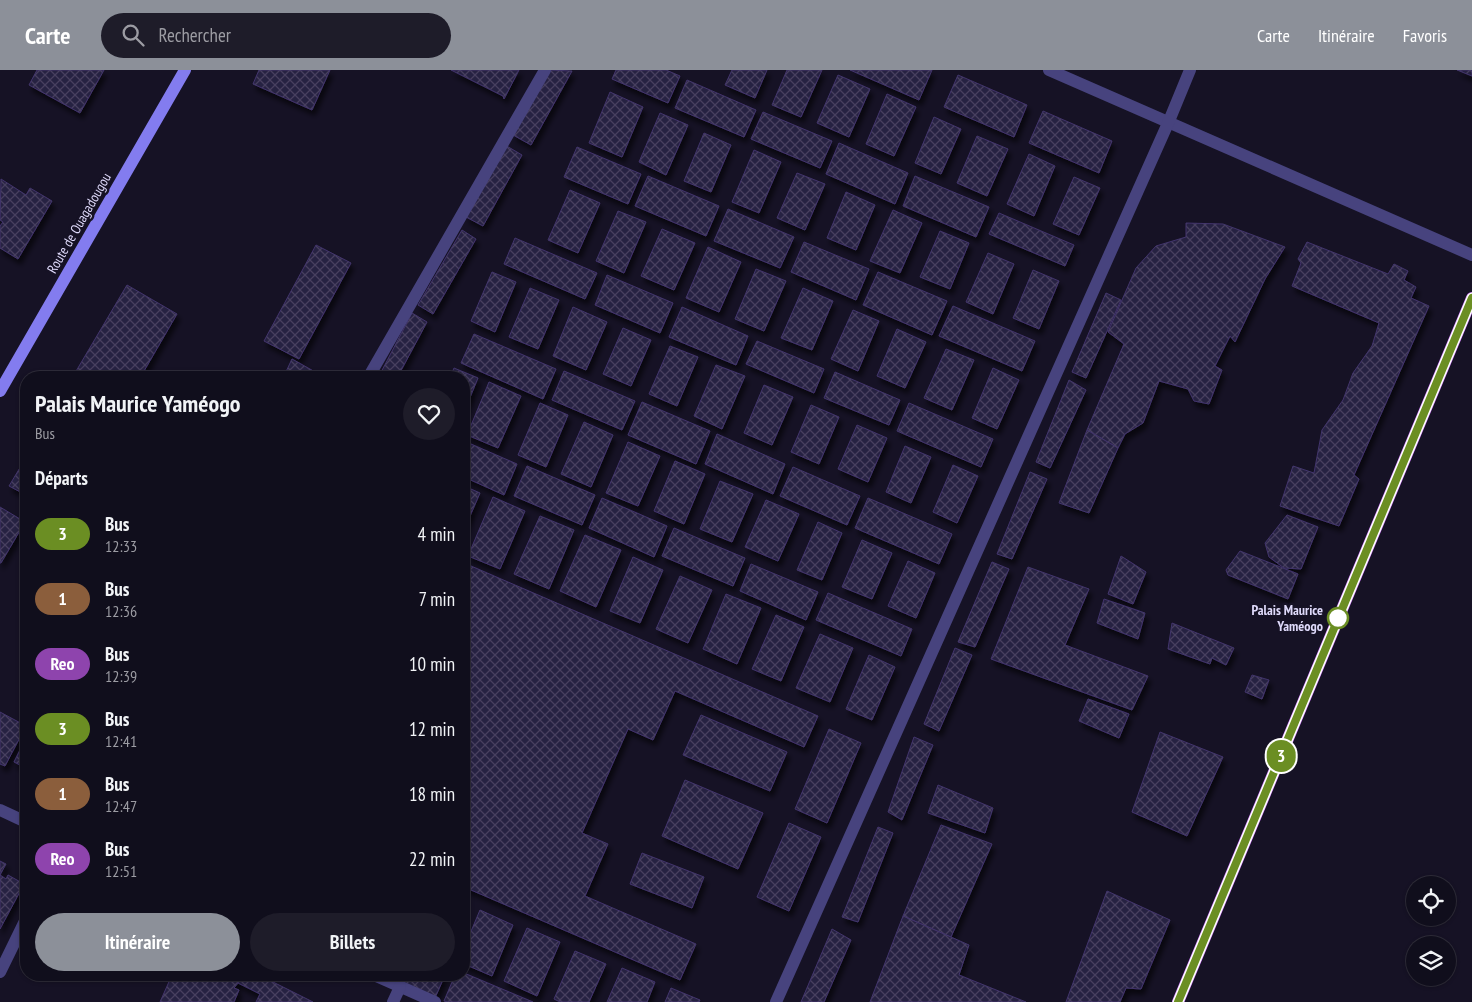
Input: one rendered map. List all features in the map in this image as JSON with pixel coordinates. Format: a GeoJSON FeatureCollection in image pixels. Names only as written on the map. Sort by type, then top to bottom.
{"type":"FeatureCollection","features":[{"type":"Feature","properties":{"kind":"main road"},"geometry":{"type":"LineString","coordinates":[[1178,1002],[1472,298]]}},
{"type":"Feature","properties":{"kind":"street","name":"Route de Ouagadougou"},"geometry":{"type":"LineString","coordinates":[[0,391],[184,70]]}},
{"type":"Feature","properties":{"kind":"street"},"geometry":{"type":"LineString","coordinates":[[372,371],[545,70]]}},
{"type":"Feature","properties":{"kind":"street"},"geometry":{"type":"LineString","coordinates":[[1049,70],[1472,255]]}},
{"type":"Feature","properties":{"kind":"street"},"geometry":{"type":"LineString","coordinates":[[776,1002],[1190,70]]}},
{"type":"Feature","properties":{"kind":"street"},"geometry":{"type":"LineString","coordinates":[[0,810],[20,819]]}},
{"type":"Feature","properties":{"kind":"street"},"geometry":{"type":"LineString","coordinates":[[0,972],[20,931]]}},
{"type":"Feature","properties":{"kind":"street"},"geometry":{"type":"LineString","coordinates":[[388,981],[435,1002]]}},
{"type":"Feature","properties":{"kind":"street"},"geometry":{"type":"LineString","coordinates":[[393,1002],[400,986]]}},
{"type":"Feature","properties":{"kind":"building"},"geometry":{"type":"Polygon","coordinates":[[[37,70],[104,70],[80,113],[29,85],[37,70]]]}},
{"type":"Feature","properties":{"kind":"building"},"geometry":{"type":"Polygon","coordinates":[[[259,70],[330,70],[312,110],[253,84],[259,70]]]}},
{"type":"Feature","properties":{"kind":"building"},"geometry":{"type":"Polygon","coordinates":[[[451,70],[519,70],[504,99],[503,96],[451,70]]]}},
{"type":"Feature","properties":{"kind":"building"},"geometry":{"type":"Polygon","coordinates":[[[549,70],[572,71],[531,145],[513,135],[549,70]]]}},
{"type":"Feature","properties":{"kind":"building"},"geometry":{"type":"Polygon","coordinates":[[[616,70],[666,70],[680,76],[668,103],[612,79],[616,70]]]}},
{"type":"Feature","properties":{"kind":"building"},"geometry":{"type":"Polygon","coordinates":[[[732,70],[767,70],[755,98],[725,85],[732,70]]]}},
{"type":"Feature","properties":{"kind":"building"},"geometry":{"type":"Polygon","coordinates":[[[787,70],[822,70],[801,117],[772,105],[787,70]]]}},
{"type":"Feature","properties":{"kind":"building"},"geometry":{"type":"Polygon","coordinates":[[[850,70],[932,70],[919,100],[850,70]]]}},
{"type":"Feature","properties":{"kind":"building"},"geometry":{"type":"Polygon","coordinates":[[[1457,70],[1472,70],[1472,76],[1457,70]]]}},
{"type":"Feature","properties":{"kind":"building"},"geometry":{"type":"Polygon","coordinates":[[[838,75],[870,89],[849,137],[817,123],[838,75]]]}},
{"type":"Feature","properties":{"kind":"building"},"geometry":{"type":"Polygon","coordinates":[[[958,75],[1027,105],[1014,137],[944,107],[958,75]]]}},
{"type":"Feature","properties":{"kind":"building"},"geometry":{"type":"Polygon","coordinates":[[[687,80],[756,110],[744,137],[675,108],[687,80]]]}},
{"type":"Feature","properties":{"kind":"building"},"geometry":{"type":"Polygon","coordinates":[[[610,92],[643,107],[622,157],[589,143],[610,92]]]}},
{"type":"Feature","properties":{"kind":"building"},"geometry":{"type":"Polygon","coordinates":[[[887,94],[916,107],[894,156],[866,144],[887,94]]]}},
{"type":"Feature","properties":{"kind":"building"},"geometry":{"type":"Polygon","coordinates":[[[1043,111],[1112,141],[1099,173],[1029,143],[1043,111]]]}},
{"type":"Feature","properties":{"kind":"building"},"geometry":{"type":"Polygon","coordinates":[[[763,112],[832,141],[820,168],[751,139],[763,112]]]}},
{"type":"Feature","properties":{"kind":"building"},"geometry":{"type":"Polygon","coordinates":[[[660,113],[688,125],[666,175],[639,162],[660,113]]]}},
{"type":"Feature","properties":{"kind":"building"},"geometry":{"type":"Polygon","coordinates":[[[934,117],[961,129],[941,174],[915,163],[934,117]]]}},
{"type":"Feature","properties":{"kind":"building"},"geometry":{"type":"Polygon","coordinates":[[[704,133],[731,145],[711,192],[684,181],[704,133]]]}},
{"type":"Feature","properties":{"kind":"building"},"geometry":{"type":"Polygon","coordinates":[[[977,136],[1008,149],[987,196],[957,183],[977,136]]]}},
{"type":"Feature","properties":{"kind":"building"},"geometry":{"type":"Polygon","coordinates":[[[839,143],[908,173],[895,204],[826,174],[839,143]]]}},
{"type":"Feature","properties":{"kind":"building"},"geometry":{"type":"Polygon","coordinates":[[[505,145],[522,155],[483,226],[466,217],[505,145]]]}},
{"type":"Feature","properties":{"kind":"building"},"geometry":{"type":"Polygon","coordinates":[[[577,147],[641,174],[628,204],[564,177],[577,147]]]}},
{"type":"Feature","properties":{"kind":"building"},"geometry":{"type":"Polygon","coordinates":[[[754,150],[781,162],[759,213],[732,202],[754,150]]]}},
{"type":"Feature","properties":{"kind":"building"},"geometry":{"type":"Polygon","coordinates":[[[1029,154],[1055,166],[1034,216],[1007,204],[1029,154]]]}},
{"type":"Feature","properties":{"kind":"building"},"geometry":{"type":"Polygon","coordinates":[[[797,173],[825,184],[805,230],[777,218],[797,173]]]}},
{"type":"Feature","properties":{"kind":"building"},"geometry":{"type":"Polygon","coordinates":[[[648,176],[719,206],[706,236],[635,206],[648,176]]]}},
{"type":"Feature","properties":{"kind":"building"},"geometry":{"type":"Polygon","coordinates":[[[915,176],[989,207],[976,237],[903,206],[915,176]]]}},
{"type":"Feature","properties":{"kind":"building"},"geometry":{"type":"Polygon","coordinates":[[[1074,177],[1100,188],[1079,235],[1053,224],[1074,177]]]}},
{"type":"Feature","properties":{"kind":"building"},"geometry":{"type":"Polygon","coordinates":[[[1,179],[26,195],[30,188],[52,201],[18,259],[0,248],[0,226],[3,222],[0,220],[1,179]]]}},
{"type":"Feature","properties":{"kind":"building"},"geometry":{"type":"Polygon","coordinates":[[[570,190],[600,203],[578,253],[548,240],[570,190]]]}},
{"type":"Feature","properties":{"kind":"building"},"geometry":{"type":"Polygon","coordinates":[[[846,192],[875,205],[856,250],[827,238],[846,192]]]}},
{"type":"Feature","properties":{"kind":"building"},"geometry":{"type":"Polygon","coordinates":[[[728,209],[794,237],[780,268],[714,241],[728,209]]]}},
{"type":"Feature","properties":{"kind":"building"},"geometry":{"type":"Polygon","coordinates":[[[893,210],[922,223],[900,273],[870,261],[893,210]]]}},
{"type":"Feature","properties":{"kind":"building"},"geometry":{"type":"Polygon","coordinates":[[[618,211],[646,222],[624,273],[596,261],[618,211]]]}},
{"type":"Feature","properties":{"kind":"building"},"geometry":{"type":"Polygon","coordinates":[[[999,213],[1074,245],[1065,266],[989,234],[999,213]]]}},
{"type":"Feature","properties":{"kind":"building"},"geometry":{"type":"Polygon","coordinates":[[[1186,223],[1223,224],[1285,247],[1265,279],[1235,342],[1230,336],[1215,366],[1222,370],[1209,404],[1194,401],[1188,389],[1159,381],[1143,423],[1125,434],[1118,448],[1087,430],[1124,344],[1108,332],[1136,268],[1156,246],[1186,237],[1186,223]]]}},
{"type":"Feature","properties":{"kind":"building"},"geometry":{"type":"Polygon","coordinates":[[[662,229],[695,243],[674,290],[641,276],[662,229]]]}},
{"type":"Feature","properties":{"kind":"building"},"geometry":{"type":"Polygon","coordinates":[[[462,230],[476,239],[433,314],[418,305],[462,230]]]}},
{"type":"Feature","properties":{"kind":"building"},"geometry":{"type":"Polygon","coordinates":[[[940,231],[969,243],[950,289],[920,277],[940,231]]]}},
{"type":"Feature","properties":{"kind":"building"},"geometry":{"type":"Polygon","coordinates":[[[515,238],[597,273],[585,299],[504,264],[515,238]]]}},
{"type":"Feature","properties":{"kind":"building"},"geometry":{"type":"Polygon","coordinates":[[[804,242],[869,269],[856,300],[791,272],[804,242]]]}},
{"type":"Feature","properties":{"kind":"building"},"geometry":{"type":"Polygon","coordinates":[[[1307,242],[1388,274],[1394,264],[1408,271],[1404,280],[1416,287],[1411,298],[1429,306],[1354,475],[1359,479],[1339,526],[1280,506],[1293,466],[1314,473],[1322,430],[1343,400],[1353,373],[1372,346],[1379,323],[1292,286],[1301,263],[1298,259],[1307,242]]]}},
{"type":"Feature","properties":{"kind":"building"},"geometry":{"type":"Polygon","coordinates":[[[316,245],[351,263],[299,359],[264,341],[316,245]]]}},
{"type":"Feature","properties":{"kind":"building"},"geometry":{"type":"Polygon","coordinates":[[[708,247],[741,262],[719,312],[686,298],[708,247]]]}},
{"type":"Feature","properties":{"kind":"building"},"geometry":{"type":"Polygon","coordinates":[[[988,253],[1014,264],[993,314],[966,302],[988,253]]]}},
{"type":"Feature","properties":{"kind":"building"},"geometry":{"type":"Polygon","coordinates":[[[756,269],[786,281],[764,331],[735,319],[756,269]]]}},
{"type":"Feature","properties":{"kind":"building"},"geometry":{"type":"Polygon","coordinates":[[[1033,270],[1059,281],[1039,329],[1013,318],[1033,270]]]}},
{"type":"Feature","properties":{"kind":"building"},"geometry":{"type":"Polygon","coordinates":[[[492,272],[516,282],[495,332],[471,321],[492,272]]]}},
{"type":"Feature","properties":{"kind":"building"},"geometry":{"type":"Polygon","coordinates":[[[878,272],[947,301],[932,335],[863,305],[878,272]]]}},
{"type":"Feature","properties":{"kind":"building"},"geometry":{"type":"Polygon","coordinates":[[[607,275],[673,303],[660,333],[595,305],[607,275]]]}},
{"type":"Feature","properties":{"kind":"building"},"geometry":{"type":"Polygon","coordinates":[[[127,285],[177,314],[144,371],[76,371],[127,285]]]}},
{"type":"Feature","properties":{"kind":"building"},"geometry":{"type":"Polygon","coordinates":[[[530,288],[559,300],[538,349],[509,337],[530,288]]]}},
{"type":"Feature","properties":{"kind":"building"},"geometry":{"type":"Polygon","coordinates":[[[803,288],[833,301],[812,350],[781,338],[803,288]]]}},
{"type":"Feature","properties":{"kind":"building"},"geometry":{"type":"Polygon","coordinates":[[[1106,293],[1121,300],[1086,378],[1072,372],[1106,293]]]}},
{"type":"Feature","properties":{"kind":"building"},"geometry":{"type":"Polygon","coordinates":[[[953,306],[1035,341],[1022,371],[939,336],[953,306]]]}},
{"type":"Feature","properties":{"kind":"building"},"geometry":{"type":"Polygon","coordinates":[[[573,307],[607,322],[586,370],[553,356],[573,307]]]}},
{"type":"Feature","properties":{"kind":"building"},"geometry":{"type":"Polygon","coordinates":[[[682,307],[748,336],[736,365],[669,337],[682,307]]]}},
{"type":"Feature","properties":{"kind":"building"},"geometry":{"type":"Polygon","coordinates":[[[853,310],[879,321],[858,371],[831,359],[853,310]]]}},
{"type":"Feature","properties":{"kind":"building"},"geometry":{"type":"Polygon","coordinates":[[[412,313],[427,322],[401,371],[382,371],[412,313]]]}},
{"type":"Feature","properties":{"kind":"building"},"geometry":{"type":"Polygon","coordinates":[[[623,328],[651,340],[631,386],[603,374],[623,328]]]}},
{"type":"Feature","properties":{"kind":"building"},"geometry":{"type":"Polygon","coordinates":[[[897,329],[926,342],[905,388],[877,376],[897,329]]]}},
{"type":"Feature","properties":{"kind":"building"},"geometry":{"type":"Polygon","coordinates":[[[474,334],[556,369],[543,399],[461,363],[474,334]]]}},
{"type":"Feature","properties":{"kind":"building"},"geometry":{"type":"Polygon","coordinates":[[[757,341],[824,369],[814,393],[746,364],[757,341]]]}},
{"type":"Feature","properties":{"kind":"building"},"geometry":{"type":"Polygon","coordinates":[[[670,346],[698,357],[677,406],[649,394],[670,346]]]}},
{"type":"Feature","properties":{"kind":"building"},"geometry":{"type":"Polygon","coordinates":[[[946,349],[974,360],[952,410],[924,398],[946,349]]]}},
{"type":"Feature","properties":{"kind":"building"},"geometry":{"type":"Polygon","coordinates":[[[292,359],[313,371],[286,371],[292,359]]]}},
{"type":"Feature","properties":{"kind":"building"},"geometry":{"type":"Polygon","coordinates":[[[716,365],[745,376],[722,429],[694,416],[716,365]]]}},
{"type":"Feature","properties":{"kind":"building"},"geometry":{"type":"Polygon","coordinates":[[[993,368],[1019,380],[997,429],[972,418],[993,368]]]}},
{"type":"Feature","properties":{"kind":"building"},"geometry":{"type":"Polygon","coordinates":[[[564,371],[635,401],[622,430],[552,400],[564,371]]]}},
{"type":"Feature","properties":{"kind":"building"},"geometry":{"type":"Polygon","coordinates":[[[835,372],[900,400],[889,425],[824,398],[835,372]]]}},
{"type":"Feature","properties":{"kind":"building"},"geometry":{"type":"Polygon","coordinates":[[[470,375],[478,378],[470,397],[470,375]]]}},
{"type":"Feature","properties":{"kind":"building"},"geometry":{"type":"Polygon","coordinates":[[[1069,380],[1086,390],[1050,468],[1036,462],[1069,380]]]}},
{"type":"Feature","properties":{"kind":"building"},"geometry":{"type":"Polygon","coordinates":[[[489,382],[521,396],[498,448],[470,436],[470,428],[489,382]]]}},
{"type":"Feature","properties":{"kind":"building"},"geometry":{"type":"Polygon","coordinates":[[[764,385],[793,397],[772,445],[744,433],[764,385]]]}},
{"type":"Feature","properties":{"kind":"building"},"geometry":{"type":"Polygon","coordinates":[[[642,402],[710,431],[696,464],[628,435],[642,402]]]}},
{"type":"Feature","properties":{"kind":"building"},"geometry":{"type":"Polygon","coordinates":[[[540,403],[568,415],[546,467],[518,455],[540,403]]]}},
{"type":"Feature","properties":{"kind":"building"},"geometry":{"type":"Polygon","coordinates":[[[909,403],[993,439],[981,467],[897,431],[909,403]]]}},
{"type":"Feature","properties":{"kind":"building"},"geometry":{"type":"Polygon","coordinates":[[[811,405],[839,417],[819,464],[791,452],[811,405]]]}},
{"type":"Feature","properties":{"kind":"building"},"geometry":{"type":"Polygon","coordinates":[[[584,422],[613,435],[591,487],[561,474],[584,422]]]}},
{"type":"Feature","properties":{"kind":"building"},"geometry":{"type":"Polygon","coordinates":[[[857,425],[887,438],[868,482],[838,469],[857,425]]]}},
{"type":"Feature","properties":{"kind":"building"},"geometry":{"type":"Polygon","coordinates":[[[1087,430],[1118,448],[1089,513],[1059,503],[1087,430]]]}},
{"type":"Feature","properties":{"kind":"building"},"geometry":{"type":"Polygon","coordinates":[[[717,434],[785,464],[773,494],[705,464],[717,434]]]}},
{"type":"Feature","properties":{"kind":"building"},"geometry":{"type":"Polygon","coordinates":[[[628,442],[660,456],[638,506],[606,493],[628,442]]]}},
{"type":"Feature","properties":{"kind":"building"},"geometry":{"type":"Polygon","coordinates":[[[470,444],[517,464],[504,495],[470,480],[470,444]]]}},
{"type":"Feature","properties":{"kind":"building"},"geometry":{"type":"Polygon","coordinates":[[[905,446],[931,457],[911,503],[886,492],[905,446]]]}},
{"type":"Feature","properties":{"kind":"building"},"geometry":{"type":"Polygon","coordinates":[[[675,461],[705,474],[684,524],[654,511],[675,461]]]}},
{"type":"Feature","properties":{"kind":"building"},"geometry":{"type":"Polygon","coordinates":[[[953,465],[978,476],[957,523],[933,512],[953,465]]]}},
{"type":"Feature","properties":{"kind":"building"},"geometry":{"type":"Polygon","coordinates":[[[527,466],[595,495],[582,525],[514,496],[527,466]]]}},
{"type":"Feature","properties":{"kind":"building"},"geometry":{"type":"Polygon","coordinates":[[[793,467],[860,496],[847,525],[780,496],[793,467]]]}},
{"type":"Feature","properties":{"kind":"building"},"geometry":{"type":"Polygon","coordinates":[[[20,468],[20,492],[9,486],[20,468]]]}},
{"type":"Feature","properties":{"kind":"building"},"geometry":{"type":"Polygon","coordinates":[[[1030,472],[1047,479],[1012,559],[997,554],[1030,472]]]}},
{"type":"Feature","properties":{"kind":"building"},"geometry":{"type":"Polygon","coordinates":[[[720,481],[753,494],[732,542],[700,529],[720,481]]]}},
{"type":"Feature","properties":{"kind":"building"},"geometry":{"type":"Polygon","coordinates":[[[470,489],[480,493],[470,516],[470,489]]]}},
{"type":"Feature","properties":{"kind":"building"},"geometry":{"type":"Polygon","coordinates":[[[493,497],[525,511],[500,569],[470,557],[470,551],[493,497]]]}},
{"type":"Feature","properties":{"kind":"building"},"geometry":{"type":"Polygon","coordinates":[[[602,498],[667,526],[654,557],[589,528],[602,498]]]}},
{"type":"Feature","properties":{"kind":"building"},"geometry":{"type":"Polygon","coordinates":[[[868,498],[952,534],[939,564],[855,528],[868,498]]]}},
{"type":"Feature","properties":{"kind":"building"},"geometry":{"type":"Polygon","coordinates":[[[766,500],[799,514],[778,561],[745,547],[766,500]]]}},
{"type":"Feature","properties":{"kind":"building"},"geometry":{"type":"Polygon","coordinates":[[[0,507],[20,519],[20,531],[0,563],[0,507]]]}},
{"type":"Feature","properties":{"kind":"building"},"geometry":{"type":"Polygon","coordinates":[[[1287,515],[1318,527],[1301,569],[1284,568],[1269,557],[1265,543],[1287,515]]]}},
{"type":"Feature","properties":{"kind":"building"},"geometry":{"type":"Polygon","coordinates":[[[540,516],[574,530],[549,589],[514,574],[540,516]]]}},
{"type":"Feature","properties":{"kind":"building"},"geometry":{"type":"Polygon","coordinates":[[[818,522],[842,533],[822,580],[797,570],[818,522]]]}},
{"type":"Feature","properties":{"kind":"building"},"geometry":{"type":"Polygon","coordinates":[[[674,528],[745,558],[733,586],[662,556],[674,528]]]}},
{"type":"Feature","properties":{"kind":"building"},"geometry":{"type":"Polygon","coordinates":[[[585,535],[621,550],[596,607],[560,591],[585,535]]]}},
{"type":"Feature","properties":{"kind":"building"},"geometry":{"type":"Polygon","coordinates":[[[862,540],[892,553],[872,599],[842,587],[862,540]]]}},
{"type":"Feature","properties":{"kind":"building"},"geometry":{"type":"Polygon","coordinates":[[[1240,551],[1298,574],[1288,599],[1228,575],[1226,570],[1240,551]]]}},
{"type":"Feature","properties":{"kind":"building"},"geometry":{"type":"Polygon","coordinates":[[[1121,556],[1146,572],[1133,604],[1108,594],[1121,556]]]}},
{"type":"Feature","properties":{"kind":"building"},"geometry":{"type":"Polygon","coordinates":[[[633,557],[663,570],[640,623],[610,611],[633,557]]]}},
{"type":"Feature","properties":{"kind":"building"},"geometry":{"type":"Polygon","coordinates":[[[908,561],[935,573],[916,618],[888,606],[908,561]]]}},
{"type":"Feature","properties":{"kind":"building"},"geometry":{"type":"Polygon","coordinates":[[[992,562],[1009,569],[975,647],[958,642],[992,562]]]}},
{"type":"Feature","properties":{"kind":"building"},"geometry":{"type":"Polygon","coordinates":[[[751,564],[818,592],[806,620],[740,591],[751,564]]]}},
{"type":"Feature","properties":{"kind":"building"},"geometry":{"type":"Polygon","coordinates":[[[471,566],[818,716],[804,747],[675,691],[653,740],[628,729],[582,833],[608,844],[585,896],[696,944],[680,980],[470,890],[471,566]]]}},
{"type":"Feature","properties":{"kind":"building"},"geometry":{"type":"Polygon","coordinates":[[[1028,567],[1089,589],[1065,645],[1148,676],[1132,710],[991,659],[1028,567]]]}},
{"type":"Feature","properties":{"kind":"building"},"geometry":{"type":"Polygon","coordinates":[[[680,576],[712,590],[688,643],[656,629],[680,576]]]}},
{"type":"Feature","properties":{"kind":"building"},"geometry":{"type":"Polygon","coordinates":[[[828,593],[912,629],[901,656],[816,620],[828,593]]]}},
{"type":"Feature","properties":{"kind":"building"},"geometry":{"type":"Polygon","coordinates":[[[726,594],[761,608],[737,664],[703,649],[726,594]]]}},
{"type":"Feature","properties":{"kind":"building"},"geometry":{"type":"Polygon","coordinates":[[[1104,599],[1145,613],[1138,639],[1097,623],[1104,599]]]}},
{"type":"Feature","properties":{"kind":"building"},"geometry":{"type":"Polygon","coordinates":[[[776,615],[804,627],[781,681],[752,669],[776,615]]]}},
{"type":"Feature","properties":{"kind":"building"},"geometry":{"type":"Polygon","coordinates":[[[1172,623],[1234,648],[1226,665],[1212,658],[1210,664],[1168,649],[1172,623]]]}},
{"type":"Feature","properties":{"kind":"building"},"geometry":{"type":"Polygon","coordinates":[[[820,634],[853,648],[830,702],[796,688],[820,634]]]}},
{"type":"Feature","properties":{"kind":"building"},"geometry":{"type":"Polygon","coordinates":[[[955,648],[972,655],[939,731],[924,724],[955,648]]]}},
{"type":"Feature","properties":{"kind":"building"},"geometry":{"type":"Polygon","coordinates":[[[869,655],[895,667],[872,720],[846,709],[869,655]]]}},
{"type":"Feature","properties":{"kind":"building"},"geometry":{"type":"Polygon","coordinates":[[[1252,675],[1269,680],[1262,699],[1245,692],[1252,675]]]}},
{"type":"Feature","properties":{"kind":"building"},"geometry":{"type":"Polygon","coordinates":[[[1088,699],[1129,714],[1119,738],[1079,721],[1088,699]]]}},
{"type":"Feature","properties":{"kind":"building"},"geometry":{"type":"Polygon","coordinates":[[[0,712],[20,723],[20,737],[5,766],[0,764],[0,712]]]}},
{"type":"Feature","properties":{"kind":"building"},"geometry":{"type":"Polygon","coordinates":[[[701,715],[787,752],[770,791],[683,755],[701,715]]]}},
{"type":"Feature","properties":{"kind":"building"},"geometry":{"type":"Polygon","coordinates":[[[829,729],[861,743],[827,823],[795,809],[829,729]]]}},
{"type":"Feature","properties":{"kind":"building"},"geometry":{"type":"Polygon","coordinates":[[[1160,732],[1223,757],[1187,836],[1132,812],[1160,732]]]}},
{"type":"Feature","properties":{"kind":"building"},"geometry":{"type":"Polygon","coordinates":[[[914,737],[933,745],[902,820],[888,812],[914,737]]]}},
{"type":"Feature","properties":{"kind":"building"},"geometry":{"type":"Polygon","coordinates":[[[20,750],[20,765],[14,762],[20,750]]]}},
{"type":"Feature","properties":{"kind":"building"},"geometry":{"type":"Polygon","coordinates":[[[685,780],[763,813],[738,869],[662,836],[685,780]]]}},
{"type":"Feature","properties":{"kind":"building"},"geometry":{"type":"Polygon","coordinates":[[[938,785],[993,808],[985,833],[928,813],[938,785]]]}},
{"type":"Feature","properties":{"kind":"building"},"geometry":{"type":"Polygon","coordinates":[[[789,823],[821,837],[789,911],[757,897],[789,823]]]}},
{"type":"Feature","properties":{"kind":"building"},"geometry":{"type":"Polygon","coordinates":[[[941,825],[992,844],[951,937],[903,916],[941,825]]]}},
{"type":"Feature","properties":{"kind":"building"},"geometry":{"type":"Polygon","coordinates":[[[878,827],[893,833],[858,922],[842,917],[878,827]]]}},
{"type":"Feature","properties":{"kind":"building"},"geometry":{"type":"Polygon","coordinates":[[[642,853],[704,877],[692,908],[630,884],[642,853]]]}},
{"type":"Feature","properties":{"kind":"building"},"geometry":{"type":"Polygon","coordinates":[[[0,861],[6,864],[0,875],[0,861]]]}},
{"type":"Feature","properties":{"kind":"building"},"geometry":{"type":"Polygon","coordinates":[[[0,875],[6,879],[8,875],[20,882],[20,892],[0,929],[0,875]]]}},
{"type":"Feature","properties":{"kind":"building"},"geometry":{"type":"Polygon","coordinates":[[[1107,891],[1170,920],[1141,989],[1126,988],[1120,1002],[1066,1002],[1107,891]]]}},
{"type":"Feature","properties":{"kind":"building"},"geometry":{"type":"Polygon","coordinates":[[[480,910],[513,925],[492,976],[470,967],[470,934],[480,910]]]}},
{"type":"Feature","properties":{"kind":"building"},"geometry":{"type":"Polygon","coordinates":[[[903,916],[969,945],[959,975],[1026,1002],[870,1002],[903,916]]]}},
{"type":"Feature","properties":{"kind":"building"},"geometry":{"type":"Polygon","coordinates":[[[527,928],[560,942],[537,996],[504,981],[527,928]]]}},
{"type":"Feature","properties":{"kind":"building"},"geometry":{"type":"Polygon","coordinates":[[[832,929],[851,940],[824,1002],[801,1002],[832,929]]]}},
{"type":"Feature","properties":{"kind":"building"},"geometry":{"type":"Polygon","coordinates":[[[575,951],[606,964],[589,1002],[560,1002],[554,999],[575,951]]]}},
{"type":"Feature","properties":{"kind":"building"},"geometry":{"type":"Polygon","coordinates":[[[622,968],[655,982],[647,1002],[607,1002],[622,968]]]}},
{"type":"Feature","properties":{"kind":"building"},"geometry":{"type":"Polygon","coordinates":[[[470,976],[533,1002],[448,1002],[444,1001],[452,981],[470,981],[470,976]]]}},
{"type":"Feature","properties":{"kind":"building"},"geometry":{"type":"Polygon","coordinates":[[[169,981],[239,981],[234,988],[239,990],[234,1002],[160,1002],[169,981]]]}},
{"type":"Feature","properties":{"kind":"building"},"geometry":{"type":"Polygon","coordinates":[[[239,981],[271,981],[313,1002],[256,1002],[260,994],[238,983],[239,981]]]}},
{"type":"Feature","properties":{"kind":"building"},"geometry":{"type":"Polygon","coordinates":[[[394,981],[442,981],[435,998],[394,981]]]}},
{"type":"Feature","properties":{"kind":"building"},"geometry":{"type":"Polygon","coordinates":[[[671,988],[700,1000],[699,1002],[665,1002],[671,988]]]}},
{"type":"Feature","properties":{"kind":"bus line","name":"3"},"geometry":{"type":"LineString","coordinates":[[1178,1002],[1472,298]]}},
{"type":"Feature","properties":{"kind":"place","name":"Palais Maurice Yaméogo"},"geometry":{"type":"Point","coordinates":[1338,618]}}]}
